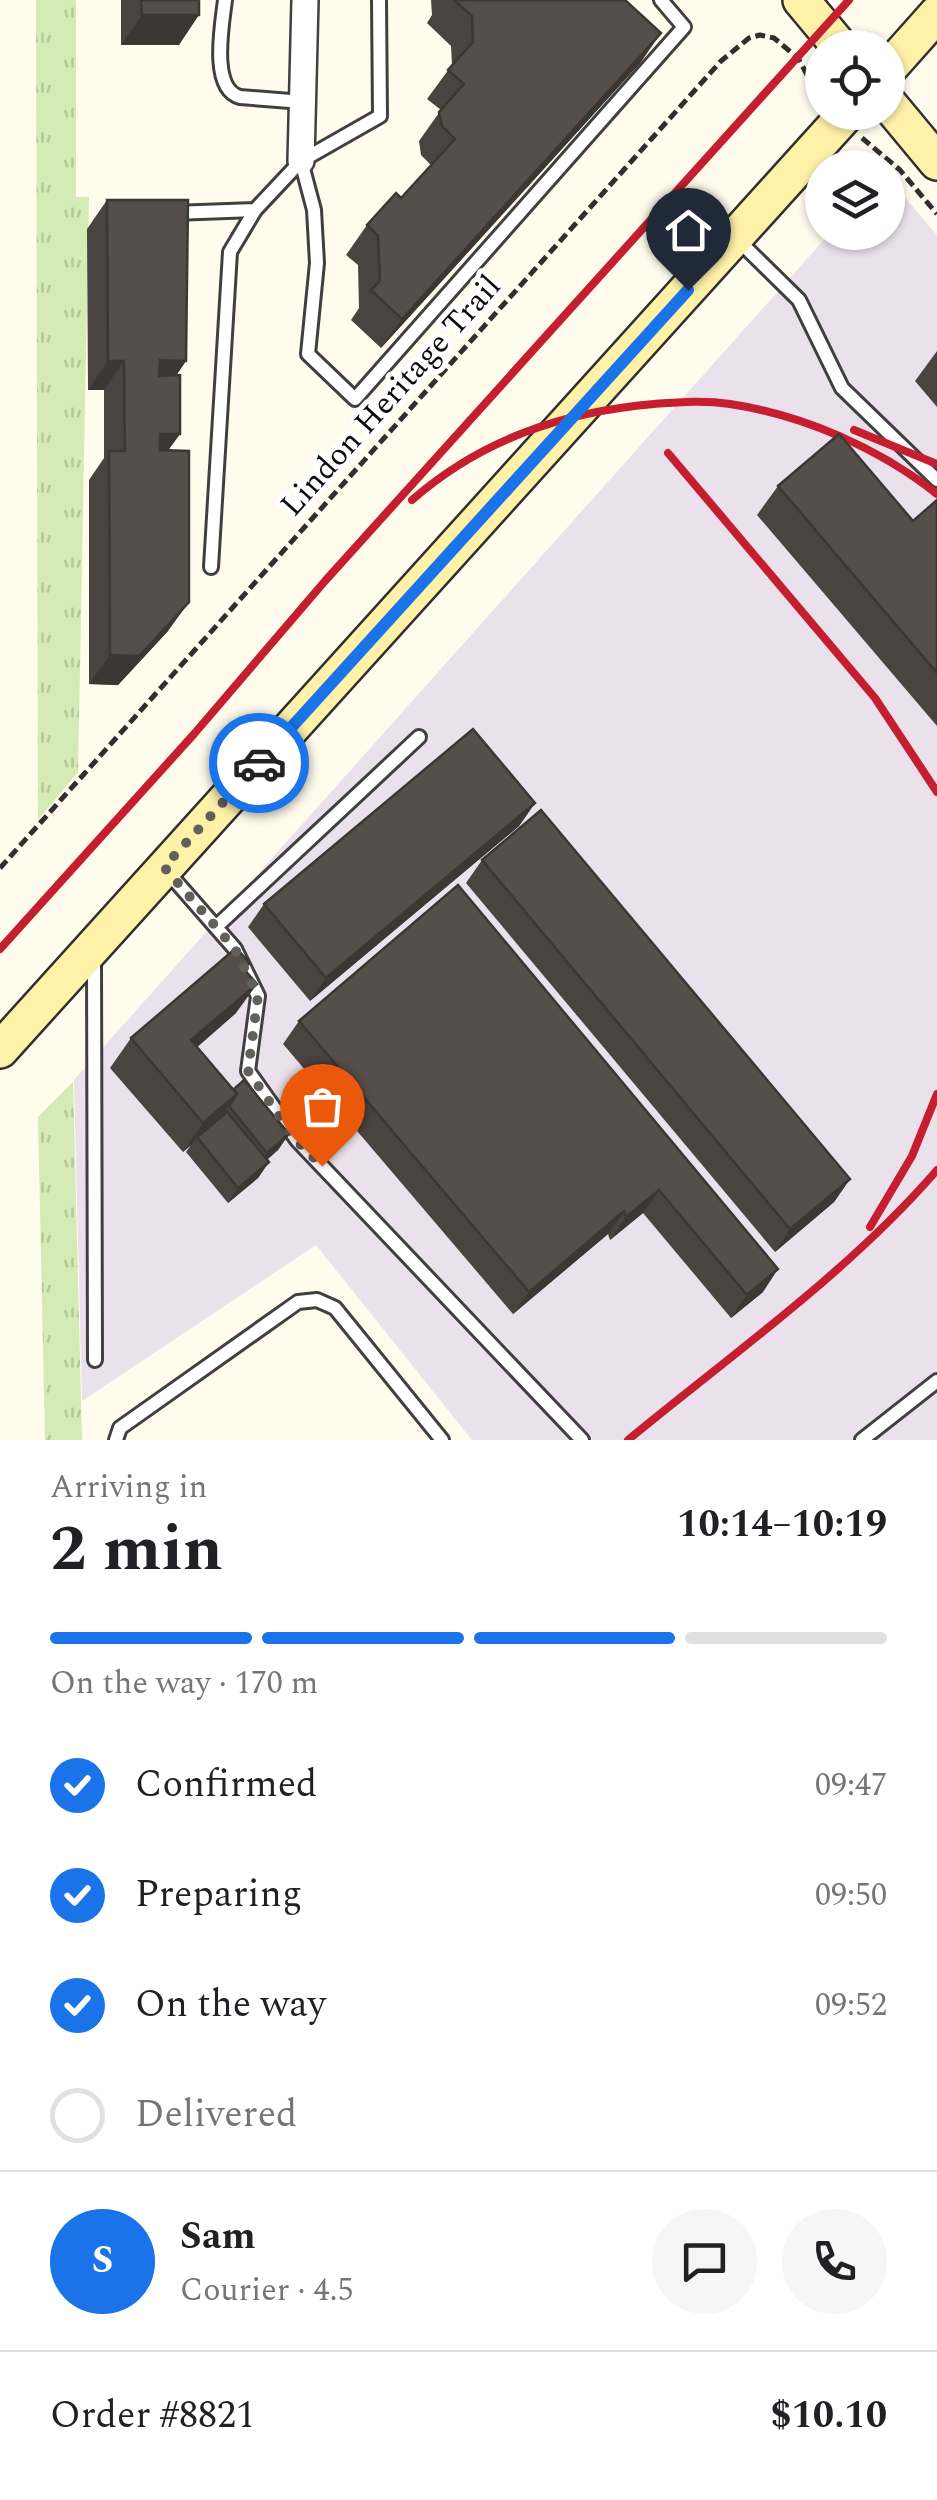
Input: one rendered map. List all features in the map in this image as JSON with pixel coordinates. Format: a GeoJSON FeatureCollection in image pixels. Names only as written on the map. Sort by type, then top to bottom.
{"type":"FeatureCollection","features":[{"type":"Feature","properties":{"kind":"main road"},"geometry":{"type":"LineString","coordinates":[[801,0],[826,30]]}},
{"type":"Feature","properties":{"kind":"main road"},"geometry":{"type":"LineString","coordinates":[[905,50],[937,14]]}},
{"type":"Feature","properties":{"kind":"main road"},"geometry":{"type":"LineString","coordinates":[[905,123],[937,162]]}},
{"type":"Feature","properties":{"kind":"main road"},"geometry":{"type":"LineString","coordinates":[[0,1050],[736,238],[823,130]]}},
{"type":"Feature","properties":{"kind":"street"},"geometry":{"type":"LineString","coordinates":[[302,161],[305,0]]}},
{"type":"Feature","properties":{"kind":"lane"},"geometry":{"type":"LineString","coordinates":[[224,0],[220,48],[224,87],[240,96],[303,102]]}},
{"type":"Feature","properties":{"kind":"lane"},"geometry":{"type":"LineString","coordinates":[[210,567],[230,252],[255,210],[302,161],[380,116],[379,0]]}},
{"type":"Feature","properties":{"kind":"lane"},"geometry":{"type":"LineString","coordinates":[[302,161],[314,210],[317,262],[308,354],[355,399],[684,27],[662,0]]}},
{"type":"Feature","properties":{"kind":"lane"},"geometry":{"type":"LineString","coordinates":[[165,214],[255,210]]}},
{"type":"Feature","properties":{"kind":"lane"},"geometry":{"type":"LineString","coordinates":[[736,238],[799,300],[842,388],[937,480]]}},
{"type":"Feature","properties":{"kind":"lane"},"geometry":{"type":"LineString","coordinates":[[216,927],[419,737]]}},
{"type":"Feature","properties":{"kind":"lane"},"geometry":{"type":"LineString","coordinates":[[164,867],[235,949],[258,996],[248,1071],[258,1088],[296,1140],[582,1440]]}},
{"type":"Feature","properties":{"kind":"lane"},"geometry":{"type":"LineString","coordinates":[[94,943],[95,1360]]}},
{"type":"Feature","properties":{"kind":"lane"},"geometry":{"type":"LineString","coordinates":[[116,1440],[120,1428],[282,1313],[298,1302],[317,1300],[335,1308],[442,1440]]}},
{"type":"Feature","properties":{"kind":"lane"},"geometry":{"type":"LineString","coordinates":[[862,1440],[937,1382]]}},
{"type":"Feature","properties":{"kind":"path","name":"Lindon Heritage Trail"},"geometry":{"type":"LineString","coordinates":[[0,868],[721,61],[750,38],[760,35],[774,38],[805,67]]}},
{"type":"Feature","properties":{"kind":"path","name":"Lindon Heritage Trail"},"geometry":{"type":"LineString","coordinates":[[858,130],[900,170],[937,214]]}},
{"type":"Feature","properties":{"kind":"shaded area"},"geometry":{"type":"Polygon","coordinates":[[[905,198],[937,235],[937,1440],[472,1440],[316,1245],[82,1401],[74,1080],[815,250],[905,250],[905,198]]]}},
{"type":"Feature","properties":{"kind":"green space"},"geometry":{"type":"Polygon","coordinates":[[[36,0],[76,0],[76,197],[89,197],[78,772],[38,820],[36,0]]]}},
{"type":"Feature","properties":{"kind":"green space"},"geometry":{"type":"Polygon","coordinates":[[[73,1082],[82,1440],[45,1440],[38,1117],[73,1082]]]}},
{"type":"Feature","properties":{"kind":"building"},"geometry":{"type":"Polygon","coordinates":[[[141,0],[199,0],[199,15],[142,15],[141,0]]]}},
{"type":"Feature","properties":{"kind":"building"},"geometry":{"type":"Polygon","coordinates":[[[454,0],[625,0],[661,33],[402,319],[371,290],[380,281],[378,236],[367,225],[396,193],[401,198],[455,139],[442,126],[439,112],[464,84],[448,70],[473,42],[472,16],[454,0]]]}},
{"type":"Feature","properties":{"kind":"building"},"geometry":{"type":"Polygon","coordinates":[[[107,200],[188,200],[186,361],[160,360],[159,376],[180,375],[180,434],[160,434],[160,450],[189,451],[189,602],[139,656],[110,655],[109,451],[125,451],[124,361],[108,361],[107,200]]]}},
{"type":"Feature","properties":{"kind":"building"},"geometry":{"type":"Polygon","coordinates":[[[839,434],[913,521],[937,500],[937,673],[778,486],[839,434]]]}},
{"type":"Feature","properties":{"kind":"building"},"geometry":{"type":"Polygon","coordinates":[[[473,729],[535,803],[326,978],[264,904],[473,729]]]}},
{"type":"Feature","properties":{"kind":"building"},"geometry":{"type":"Polygon","coordinates":[[[541,810],[850,1179],[790,1229],[482,860],[541,810]]]}},
{"type":"Feature","properties":{"kind":"building"},"geometry":{"type":"Polygon","coordinates":[[[458,885],[778,1269],[747,1295],[659,1190],[626,1217],[624,1211],[529,1292],[299,1021],[458,885]]]}},
{"type":"Feature","properties":{"kind":"building"},"geometry":{"type":"Polygon","coordinates":[[[236,948],[250,963],[243,968],[257,984],[191,1040],[237,1094],[203,1123],[131,1038],[236,948]]]}},
{"type":"Feature","properties":{"kind":"building"},"geometry":{"type":"Polygon","coordinates":[[[244,1080],[289,1134],[267,1153],[229,1106],[237,1094],[234,1089],[244,1080]]]}},
{"type":"Feature","properties":{"kind":"building"},"geometry":{"type":"Polygon","coordinates":[[[227,1112],[269,1162],[238,1188],[197,1137],[227,1112]]]}},
{"type":"Feature","properties":{"kind":"railway"},"geometry":{"type":"LineString","coordinates":[[0,949],[194,734],[325,581],[849,0]]}},
{"type":"Feature","properties":{"kind":"railway"},"geometry":{"type":"LineString","coordinates":[[412,500],[467,460],[525,432],[620,408],[692,402],[757,409],[812,425],[865,448],[937,494]]}},
{"type":"Feature","properties":{"kind":"railway"},"geometry":{"type":"LineString","coordinates":[[854,430],[937,464]]}},
{"type":"Feature","properties":{"kind":"railway"},"geometry":{"type":"LineString","coordinates":[[668,453],[875,698],[937,792]]}},
{"type":"Feature","properties":{"kind":"railway"},"geometry":{"type":"LineString","coordinates":[[870,1227],[912,1156],[937,1094]]}},
{"type":"Feature","properties":{"kind":"railway"},"geometry":{"type":"LineString","coordinates":[[628,1440],[828,1277],[937,1170]]}},
{"type":"Feature","properties":{"kind":"way so far"},"geometry":{"type":"LineString","coordinates":[[259,763],[164,867],[235,949],[258,996],[248,1071],[296,1140],[322,1166]]}},
{"type":"Feature","properties":{"kind":"route"},"geometry":{"type":"LineString","coordinates":[[259,763],[688,290]]}}]}
